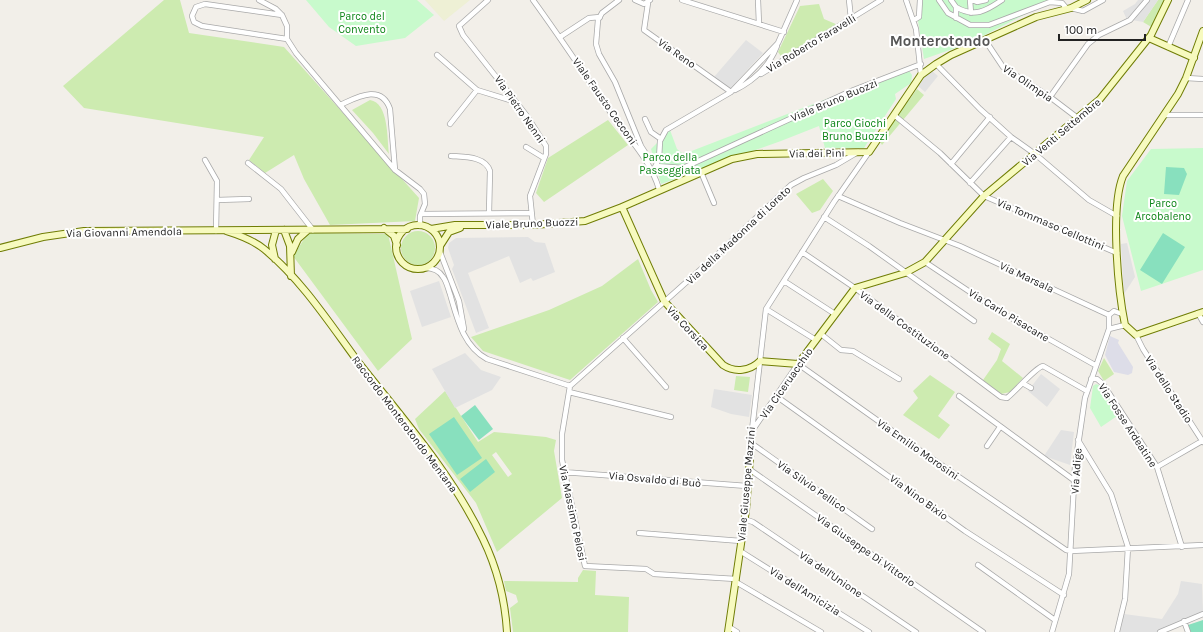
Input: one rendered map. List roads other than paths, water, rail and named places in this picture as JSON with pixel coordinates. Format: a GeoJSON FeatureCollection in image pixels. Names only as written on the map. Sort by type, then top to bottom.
{"type":"FeatureCollection","features":[{"type":"Feature","properties":{"kind":"main road"},"geometry":{"type":"LineString","coordinates":[[869,152],[921,75],[936,64],[1040,16],[1087,0]]}},
{"type":"Feature","properties":{"kind":"main road","name":"Via Venti Settembre"},"geometry":{"type":"LineString","coordinates":[[984,196],[1079,119],[1104,95],[1149,38],[1168,0]]}},
{"type":"Feature","properties":{"kind":"main road"},"geometry":{"type":"LineString","coordinates":[[1201,312],[1136,335],[1125,325],[1118,283],[1117,216],[1119,188],[1123,176],[1140,149],[1165,115],[1186,78],[1203,30]]}},
{"type":"Feature","properties":{"kind":"main road"},"geometry":{"type":"LineString","coordinates":[[1149,38],[1194,58]]}},
{"type":"Feature","properties":{"kind":"main road","name":"Via dei Pini"},"geometry":{"type":"LineString","coordinates":[[765,153],[869,152]]}},
{"type":"Feature","properties":{"kind":"main road","name":"Viale Bruno Buozzi"},"geometry":{"type":"LineString","coordinates":[[431,229],[454,225],[533,225],[585,221],[622,207],[659,189],[735,158],[765,153]]}},
{"type":"Feature","properties":{"kind":"main road","name":"Via della Costituzione"},"geometry":{"type":"LineString","coordinates":[[855,288],[905,273],[925,262],[984,196]]}},
{"type":"Feature","properties":{"kind":"main road","name":"Via Corsica"},"geometry":{"type":"LineString","coordinates":[[622,207],[664,301],[725,366],[745,370],[752,368],[760,361]]}},
{"type":"Feature","properties":{"kind":"main road","name":"Viale Bruno Buozzi"},"geometry":{"type":"LineString","coordinates":[[440,249],[446,236],[452,230],[478,225]]}},
{"type":"Feature","properties":{"kind":"main road"},"geometry":{"type":"LineString","coordinates":[[382,228],[394,236],[397,247],[400,258],[403,263],[413,268],[425,268],[437,259],[440,249],[436,234],[431,229],[420,226],[408,229],[400,236],[397,247]]}},
{"type":"Feature","properties":{"kind":"main road","name":"Via Giovanni Amendola"},"geometry":{"type":"LineString","coordinates":[[0,248],[69,232],[382,228],[408,229]]}},
{"type":"Feature","properties":{"kind":"main road"},"geometry":{"type":"LineString","coordinates":[[275,260],[272,245],[276,230]]}},
{"type":"Feature","properties":{"kind":"main road"},"geometry":{"type":"LineString","coordinates":[[284,230],[288,239],[291,254],[291,276]]}},
{"type":"Feature","properties":{"kind":"main road"},"geometry":{"type":"LineString","coordinates":[[291,254],[298,239],[311,230]]}},
{"type":"Feature","properties":{"kind":"main road","name":"Raccordo Monterotondo Mentana"},"geometry":{"type":"LineString","coordinates":[[226,231],[254,242],[291,276],[432,456],[467,509],[483,539],[495,568],[505,606],[507,632]]}},
{"type":"Feature","properties":{"kind":"main road","name":"Via Ciceruacchio"},"geometry":{"type":"LineString","coordinates":[[798,364],[855,288]]}},
{"type":"Feature","properties":{"kind":"main road"},"geometry":{"type":"LineString","coordinates":[[760,361],[798,364]]}},
{"type":"Feature","properties":{"kind":"main road","name":"Viale Giuseppe Mazzini"},"geometry":{"type":"LineString","coordinates":[[728,630],[744,519],[752,431]]}},
{"type":"Feature","properties":{"kind":"street"},"geometry":{"type":"LineString","coordinates":[[259,0],[276,9],[282,15],[287,26],[287,39],[296,53],[395,170],[420,189],[424,194],[425,208],[422,214],[420,226]]}},
{"type":"Feature","properties":{"kind":"street","name":"Via Pietro Nenni"},"geometry":{"type":"LineString","coordinates":[[488,0],[459,26],[463,35],[516,102],[544,142],[547,150],[531,190],[529,200],[533,225]]}},
{"type":"Feature","properties":{"kind":"street","name":"Viale Fausto Cecconi"},"geometry":{"type":"LineString","coordinates":[[533,0],[612,114],[655,169],[659,189]]}},
{"type":"Feature","properties":{"kind":"street"},"geometry":{"type":"LineString","coordinates":[[619,0],[602,13],[600,17],[596,44],[599,54],[615,82],[641,146],[649,161],[655,161],[658,159]]}},
{"type":"Feature","properties":{"kind":"street"},"geometry":{"type":"LineString","coordinates":[[635,0],[644,4],[649,1]]}},
{"type":"Feature","properties":{"kind":"street"},"geometry":{"type":"LineString","coordinates":[[682,0],[784,32]]}},
{"type":"Feature","properties":{"kind":"street"},"geometry":{"type":"LineString","coordinates":[[758,0],[759,24]]}},
{"type":"Feature","properties":{"kind":"street"},"geometry":{"type":"LineString","coordinates":[[761,74],[774,54],[797,0]]}},
{"type":"Feature","properties":{"kind":"street"},"geometry":{"type":"LineString","coordinates":[[849,0],[851,19]]}},
{"type":"Feature","properties":{"kind":"street","name":"Via Roberto Faravelli"},"geometry":{"type":"LineString","coordinates":[[732,92],[882,0]]}},
{"type":"Feature","properties":{"kind":"street"},"geometry":{"type":"LineString","coordinates":[[906,0],[916,29],[921,75]]}},
{"type":"Feature","properties":{"kind":"street"},"geometry":{"type":"LineString","coordinates":[[914,20],[919,17],[920,0]]}},
{"type":"Feature","properties":{"kind":"street"},"geometry":{"type":"LineString","coordinates":[[939,0],[948,13],[970,25],[989,25],[1050,2],[1073,6],[1083,12],[1103,0]]}},
{"type":"Feature","properties":{"kind":"street"},"geometry":{"type":"LineString","coordinates":[[951,0],[956,7],[966,13],[982,12],[1002,0]]}},
{"type":"Feature","properties":{"kind":"street"},"geometry":{"type":"LineString","coordinates":[[972,12],[971,0],[977,2],[986,0]]}},
{"type":"Feature","properties":{"kind":"street"},"geometry":{"type":"LineString","coordinates":[[1050,97],[1088,44],[1099,35],[1128,21],[1146,0]]}},
{"type":"Feature","properties":{"kind":"street"},"geometry":{"type":"LineString","coordinates":[[1168,47],[1188,0]]}},
{"type":"Feature","properties":{"kind":"street","name":"Via Reno"},"geometry":{"type":"LineString","coordinates":[[649,1],[644,30],[732,92]]}},
{"type":"Feature","properties":{"kind":"street"},"geometry":{"type":"LineString","coordinates":[[282,15],[205,4],[196,7],[192,16],[194,22],[202,26],[287,39]]}},
{"type":"Feature","properties":{"kind":"street"},"geometry":{"type":"LineString","coordinates":[[956,7],[956,18]]}},
{"type":"Feature","properties":{"kind":"street"},"geometry":{"type":"LineString","coordinates":[[559,37],[590,18],[600,17]]}},
{"type":"Feature","properties":{"kind":"street","name":"Via Olimpia"},"geometry":{"type":"LineString","coordinates":[[986,40],[1001,66],[1050,97],[1079,119]]}},
{"type":"Feature","properties":{"kind":"street"},"geometry":{"type":"LineString","coordinates":[[714,203],[698,173],[683,168],[655,169],[661,139],[664,132],[670,126],[732,92],[778,43]]}},
{"type":"Feature","properties":{"kind":"street"},"geometry":{"type":"LineString","coordinates":[[774,54],[780,63]]}},
{"type":"Feature","properties":{"kind":"street"},"geometry":{"type":"LineString","coordinates":[[437,55],[477,90],[516,102]]}},
{"type":"Feature","properties":{"kind":"street","name":"Viale Bruno Buozzi"},"geometry":{"type":"LineString","coordinates":[[683,168],[851,91],[921,64]]}},
{"type":"Feature","properties":{"kind":"street"},"geometry":{"type":"LineString","coordinates":[[936,64],[942,72],[1011,137],[1035,154],[1086,198],[1117,216]]}},
{"type":"Feature","properties":{"kind":"street"},"geometry":{"type":"LineString","coordinates":[[1186,78],[1203,79]]}},
{"type":"Feature","properties":{"kind":"street"},"geometry":{"type":"LineString","coordinates":[[450,124],[477,90]]}},
{"type":"Feature","properties":{"kind":"street"},"geometry":{"type":"LineString","coordinates":[[340,105],[370,94],[377,95],[388,104],[390,109],[395,170]]}},
{"type":"Feature","properties":{"kind":"street"},"geometry":{"type":"LineString","coordinates":[[894,115],[951,164],[984,196]]}},
{"type":"Feature","properties":{"kind":"street"},"geometry":{"type":"LineString","coordinates":[[1165,115],[1203,115]]}},
{"type":"Feature","properties":{"kind":"street"},"geometry":{"type":"LineString","coordinates":[[951,164],[990,118]]}},
{"type":"Feature","properties":{"kind":"street"},"geometry":{"type":"LineString","coordinates":[[645,119],[650,132],[661,139]]}},
{"type":"Feature","properties":{"kind":"street"},"geometry":{"type":"LineString","coordinates":[[970,182],[1011,137]]}},
{"type":"Feature","properties":{"kind":"street"},"geometry":{"type":"LineString","coordinates":[[526,147],[544,158]]}},
{"type":"Feature","properties":{"kind":"street","name":"Via della Madonna di Loreto"},"geometry":{"type":"LineString","coordinates":[[664,301],[730,243],[790,186],[806,176],[833,166],[858,152]]}},
{"type":"Feature","properties":{"kind":"street","name":"Viale Giuseppe Mazzini"},"geometry":{"type":"LineString","coordinates":[[752,431],[766,310],[824,217],[869,152]]}},
{"type":"Feature","properties":{"kind":"street"},"geometry":{"type":"LineString","coordinates":[[451,156],[473,159],[484,162],[488,165],[490,171],[490,214]]}},
{"type":"Feature","properties":{"kind":"street"},"geometry":{"type":"LineString","coordinates":[[205,160],[217,181],[216,231]]}},
{"type":"Feature","properties":{"kind":"street"},"geometry":{"type":"LineString","coordinates":[[248,163],[281,189],[311,230]]}},
{"type":"Feature","properties":{"kind":"street","name":"Via Marsala"},"geometry":{"type":"LineString","coordinates":[[838,196],[944,240],[1109,315]]}},
{"type":"Feature","properties":{"kind":"street","name":"Via Tommaso Cellottini"},"geometry":{"type":"LineString","coordinates":[[984,196],[1117,253]]}},
{"type":"Feature","properties":{"kind":"street"},"geometry":{"type":"LineString","coordinates":[[217,200],[249,199]]}},
{"type":"Feature","properties":{"kind":"street"},"geometry":{"type":"LineString","coordinates":[[422,214],[531,213]]}},
{"type":"Feature","properties":{"kind":"street"},"geometry":{"type":"LineString","coordinates":[[824,217],[869,246],[974,321]]}},
{"type":"Feature","properties":{"kind":"street"},"geometry":{"type":"LineString","coordinates":[[440,249],[459,302],[466,337]]}},
{"type":"Feature","properties":{"kind":"street"},"geometry":{"type":"LineString","coordinates":[[802,252],[855,288]]}},
{"type":"Feature","properties":{"kind":"street","name":"Via Carlo Pisacane"},"geometry":{"type":"LineString","coordinates":[[925,262],[998,310],[1095,365]]}},
{"type":"Feature","properties":{"kind":"street"},"geometry":{"type":"LineString","coordinates":[[425,268],[434,270],[443,276],[471,347],[487,359],[570,386],[664,301]]}},
{"type":"Feature","properties":{"kind":"street"},"geometry":{"type":"LineString","coordinates":[[784,280],[835,314]]}},
{"type":"Feature","properties":{"kind":"street","name":"Via della Costituzione"},"geometry":{"type":"LineString","coordinates":[[855,288],[1001,397],[1007,398],[1024,384],[1033,372],[1039,367],[1043,366],[1087,391]]}},
{"type":"Feature","properties":{"kind":"street"},"geometry":{"type":"LineString","coordinates":[[766,310],[816,340]]}},
{"type":"Feature","properties":{"kind":"street"},"geometry":{"type":"LineString","coordinates":[[1122,314],[1114,311],[1109,315],[1109,329],[1125,325]]}},
{"type":"Feature","properties":{"kind":"street"},"geometry":{"type":"LineString","coordinates":[[1201,312],[1203,322]]}},
{"type":"Feature","properties":{"kind":"street","name":"Via Adige"},"geometry":{"type":"LineString","coordinates":[[1052,632],[1069,574],[1078,440],[1087,391],[1109,329]]}},
{"type":"Feature","properties":{"kind":"street"},"geometry":{"type":"LineString","coordinates":[[821,334],[841,350],[853,351],[899,379]]}},
{"type":"Feature","properties":{"kind":"street","name":"Via dello Stadio"},"geometry":{"type":"LineString","coordinates":[[1136,335],[1143,349],[1201,434],[1203,442]]}},
{"type":"Feature","properties":{"kind":"street"},"geometry":{"type":"LineString","coordinates":[[623,338],[666,387]]}},
{"type":"Feature","properties":{"kind":"street","name":"Via Ciceruacchio"},"geometry":{"type":"LineString","coordinates":[[752,431],[798,364]]}},
{"type":"Feature","properties":{"kind":"street","name":"Via Emilio Morosini"},"geometry":{"type":"LineString","coordinates":[[798,364],[984,495],[1071,551]]}},
{"type":"Feature","properties":{"kind":"street","name":"Via Fosse Ardeatine"},"geometry":{"type":"LineString","coordinates":[[1091,379],[1097,379],[1102,382],[1157,467],[1182,547]]}},
{"type":"Feature","properties":{"kind":"street"},"geometry":{"type":"LineString","coordinates":[[1024,384],[1031,388]]}},
{"type":"Feature","properties":{"kind":"street","name":"Via Massimo Pelosi"},"geometry":{"type":"LineString","coordinates":[[570,386],[562,434],[563,472],[584,566],[646,569],[654,574],[736,580]]}},
{"type":"Feature","properties":{"kind":"street"},"geometry":{"type":"LineString","coordinates":[[569,392],[671,417]]}},
{"type":"Feature","properties":{"kind":"street","name":"Via Nino Bixio"},"geometry":{"type":"LineString","coordinates":[[776,396],[965,531],[1064,595]]}},
{"type":"Feature","properties":{"kind":"street"},"geometry":{"type":"LineString","coordinates":[[959,396],[1075,481]]}},
{"type":"Feature","properties":{"kind":"street"},"geometry":{"type":"LineString","coordinates":[[987,446],[1000,427]]}},
{"type":"Feature","properties":{"kind":"street"},"geometry":{"type":"LineString","coordinates":[[1078,440],[1111,494],[1128,547],[1125,600],[1117,632]]}},
{"type":"Feature","properties":{"kind":"street"},"geometry":{"type":"LineString","coordinates":[[1157,467],[1203,442]]}},
{"type":"Feature","properties":{"kind":"street","name":"Via Silvio Pellico"},"geometry":{"type":"LineString","coordinates":[[751,443],[872,529]]}},
{"type":"Feature","properties":{"kind":"street","name":"Via Giuseppe Di Vittorio"},"geometry":{"type":"LineString","coordinates":[[749,469],[983,632]]}},
{"type":"Feature","properties":{"kind":"street","name":"Via Osvaldo di Buò"},"geometry":{"type":"LineString","coordinates":[[563,472],[747,486]]}},
{"type":"Feature","properties":{"kind":"street","name":"Via dell'Unione"},"geometry":{"type":"LineString","coordinates":[[744,519],[753,522],[916,632]]}},
{"type":"Feature","properties":{"kind":"street"},"geometry":{"type":"LineString","coordinates":[[639,533],[741,541]]}},
{"type":"Feature","properties":{"kind":"street"},"geometry":{"type":"LineString","coordinates":[[1071,551],[1128,547],[1182,547],[1203,545]]}},
{"type":"Feature","properties":{"kind":"street","name":"Via dell'Amicizia"},"geometry":{"type":"LineString","coordinates":[[740,551],[869,632]]}},
{"type":"Feature","properties":{"kind":"street"},"geometry":{"type":"LineString","coordinates":[[978,565],[1055,620]]}},
{"type":"Feature","properties":{"kind":"street"},"geometry":{"type":"LineString","coordinates":[[736,580],[821,632]]}},
{"type":"Feature","properties":{"kind":"street"},"geometry":{"type":"LineString","coordinates":[[1160,632],[1203,614]]}},
{"type":"Feature","properties":{"kind":"street"},"geometry":{"type":"LineString","coordinates":[[1184,621],[1188,632]]}},
{"type":"Feature","properties":{"kind":"street"},"geometry":{"type":"LineString","coordinates":[[728,630],[736,632]]}},
{"type":"Feature","properties":{"kind":"district","name":"Monterotondo"},"geometry":{"type":"Point","coordinates":[940,41]}},
{"type":"Feature","properties":{"kind":"park label","name":"Parco del Convento"},"geometry":{"type":"Point","coordinates":[362,22]}},
{"type":"Feature","properties":{"kind":"park label","name":"Parco Giochi Bruno Buozzi"},"geometry":{"type":"Point","coordinates":[855,129]}},
{"type":"Feature","properties":{"kind":"park label","name":"Parco della Passeggiata"},"geometry":{"type":"Point","coordinates":[670,163]}},
{"type":"Feature","properties":{"kind":"park label","name":"Parco Arcobaleno"},"geometry":{"type":"Point","coordinates":[1163,209]}}]}
